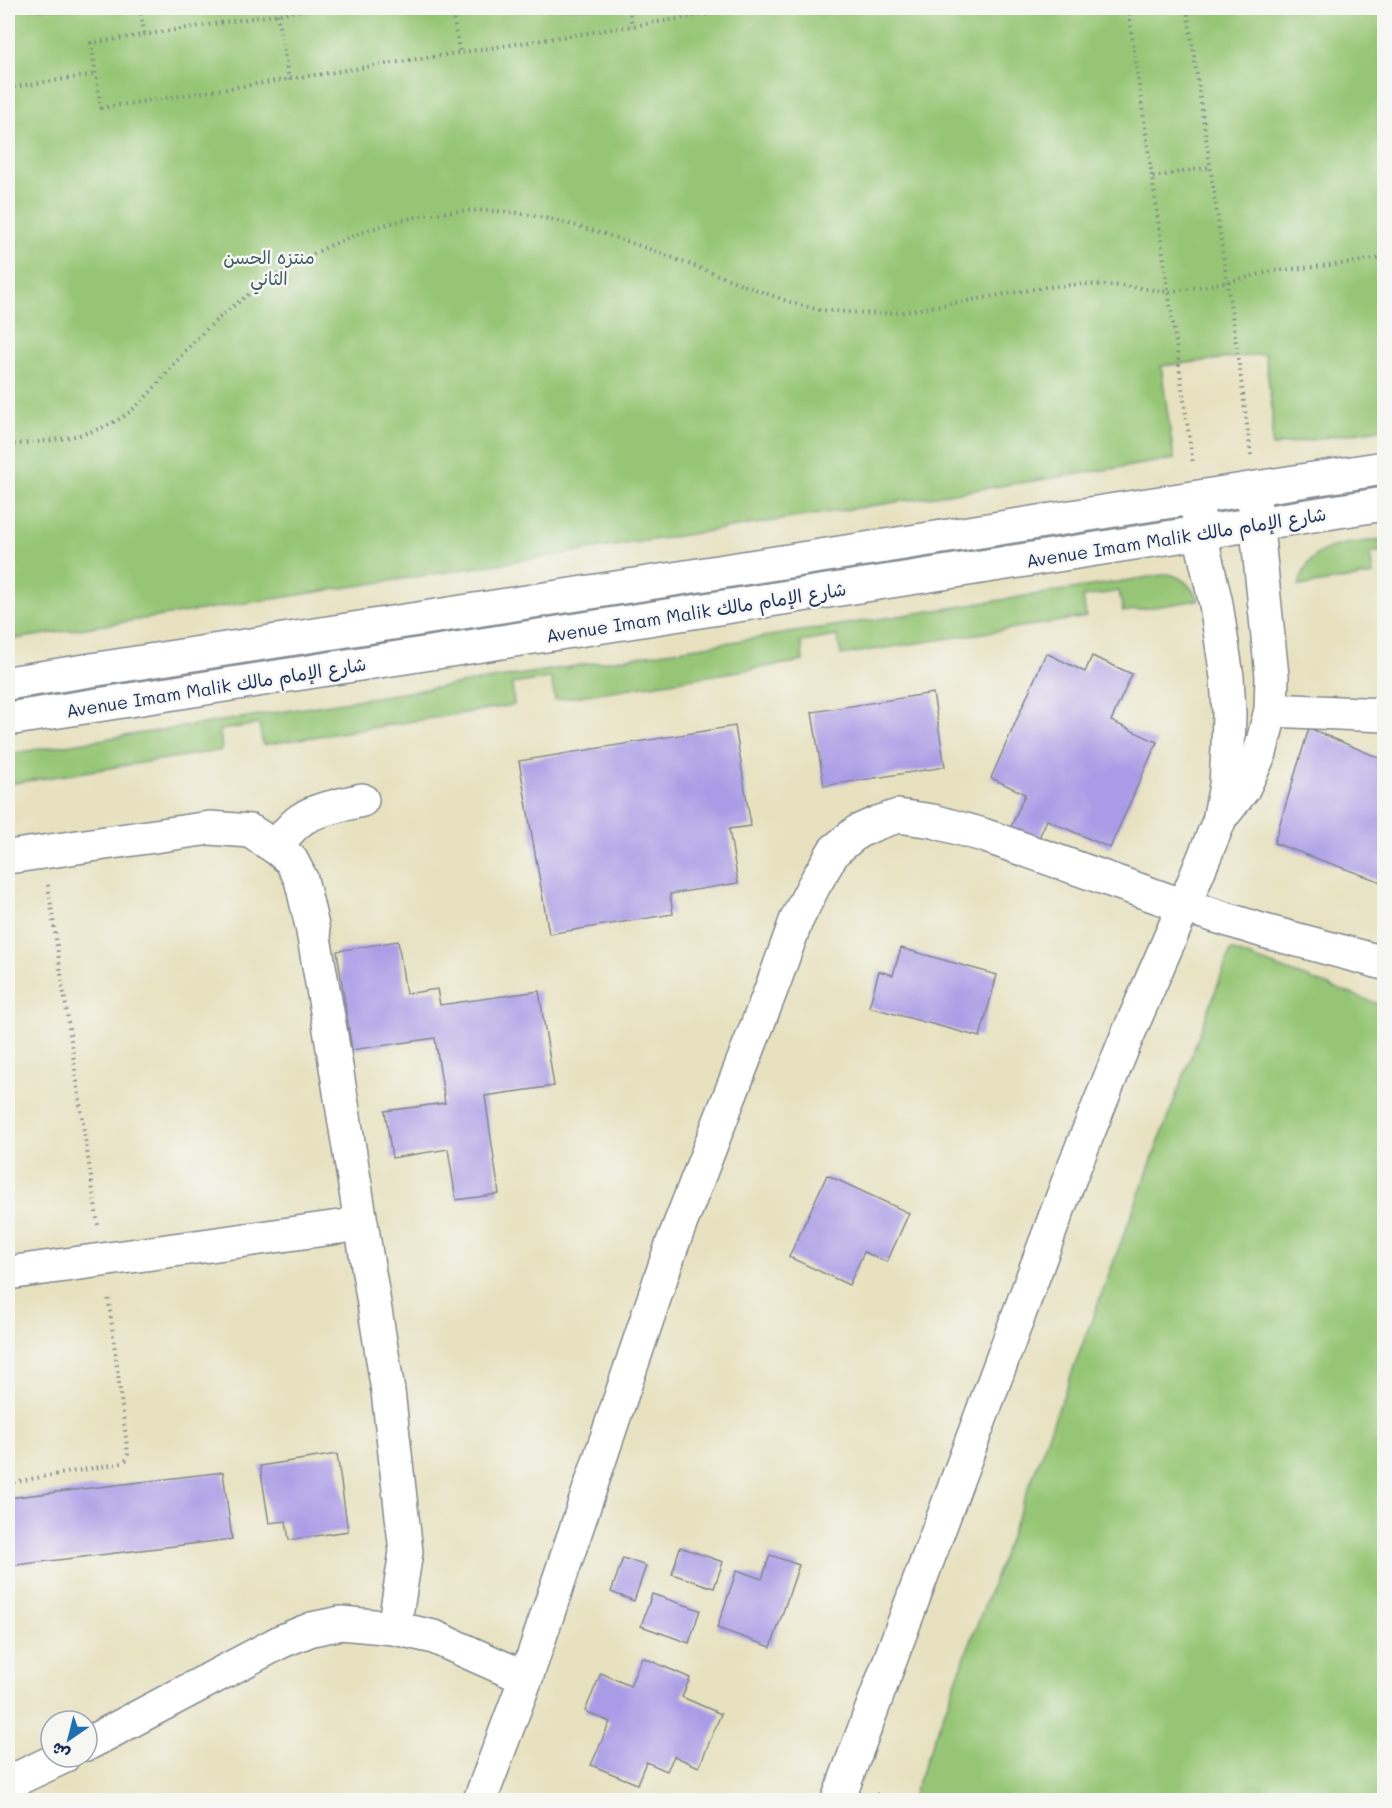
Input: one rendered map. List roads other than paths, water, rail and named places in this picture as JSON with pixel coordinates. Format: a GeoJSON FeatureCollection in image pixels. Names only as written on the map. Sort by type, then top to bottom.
{"type":"FeatureCollection","features":[{"type":"Feature","properties":{"kind":"street","name":"Avenue Imam Malik شارع الإمام مالك"},"geometry":{"type":"LineString","coordinates":[[8,682],[1384,468]]}},
{"type":"Feature","properties":{"kind":"street"},"geometry":{"type":"LineString","coordinates":[[1219,821],[1243,789],[1260,753],[1271,710],[1272,676],[1253,489]]}},
{"type":"Feature","properties":{"kind":"street"},"geometry":{"type":"LineString","coordinates":[[838,1800],[1072,1172],[1219,821],[1226,785],[1228,749],[1227,677],[1200,533],[1197,498]]}},
{"type":"Feature","properties":{"kind":"street","name":"Avenue Imam Malik شارع الإمام مالك"},"geometry":{"type":"LineString","coordinates":[[8,719],[1384,504]]}},
{"type":"Feature","properties":{"kind":"street"},"geometry":{"type":"LineString","coordinates":[[1271,710],[1384,715]]}},
{"type":"Feature","properties":{"kind":"street"},"geometry":{"type":"LineString","coordinates":[[275,846],[303,818],[362,800]]}},
{"type":"Feature","properties":{"kind":"street"},"geometry":{"type":"LineString","coordinates":[[480,1800],[526,1678],[672,1245],[796,921],[834,851],[857,832],[898,816],[933,821],[983,835],[1264,932],[1384,963]]}},
{"type":"Feature","properties":{"kind":"street"},"geometry":{"type":"LineString","coordinates":[[8,857],[210,828],[250,831],[275,846],[291,860],[301,879],[327,1012],[388,1391],[405,1552],[394,1628]]}},
{"type":"Feature","properties":{"kind":"street"},"geometry":{"type":"LineString","coordinates":[[8,1273],[361,1224]]}},
{"type":"Feature","properties":{"kind":"street"},"geometry":{"type":"LineString","coordinates":[[99,1738],[282,1641],[312,1629],[341,1623],[394,1628],[434,1637],[526,1678]]}},
{"type":"Feature","properties":{"kind":"street"},"geometry":{"type":"LineString","coordinates":[[8,1784],[39,1769]]}},
{"type":"Feature","properties":{"kind":"park label","name":"منتزه الحسن الثاني"},"geometry":{"type":"Point","coordinates":[269,267]}}]}
